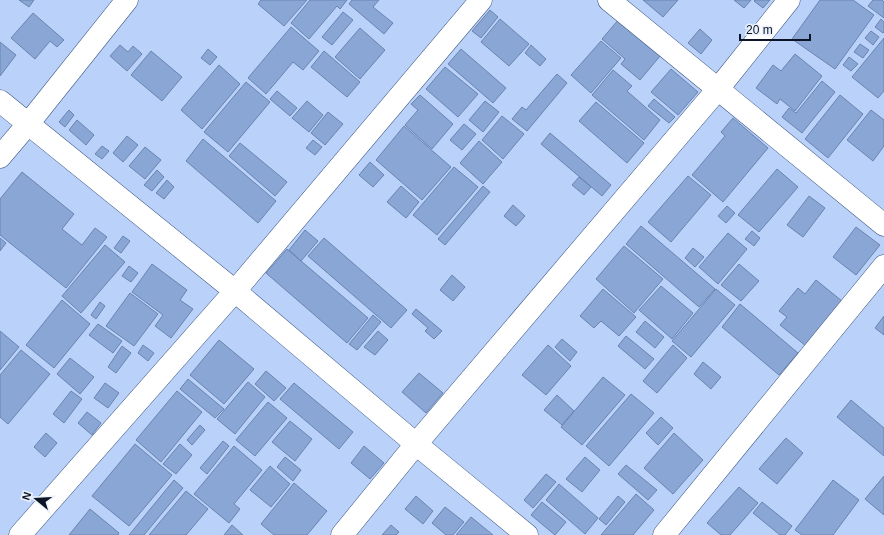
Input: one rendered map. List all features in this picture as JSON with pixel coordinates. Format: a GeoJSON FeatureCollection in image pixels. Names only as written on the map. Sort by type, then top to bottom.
{"type":"FeatureCollection","features":[{"type":"Feature","properties":{"kind":"street"},"geometry":{"type":"LineString","coordinates":[[0,157],[127,0]]}},
{"type":"Feature","properties":{"kind":"street"},"geometry":{"type":"LineString","coordinates":[[20,535],[235,291],[481,0]]}},
{"type":"Feature","properties":{"kind":"street"},"geometry":{"type":"LineString","coordinates":[[609,0],[884,225]]}},
{"type":"Feature","properties":{"kind":"street"},"geometry":{"type":"LineString","coordinates":[[342,535],[416,444],[718,89],[789,0]]}},
{"type":"Feature","properties":{"kind":"street"},"geometry":{"type":"LineString","coordinates":[[0,101],[235,291],[416,444],[528,535]]}},
{"type":"Feature","properties":{"kind":"street"},"geometry":{"type":"LineString","coordinates":[[664,535],[884,266]]}},
{"type":"Feature","properties":{"kind":"building"},"geometry":{"type":"Polygon","coordinates":[[[19,0],[34,0],[29,7],[19,0]]]}},
{"type":"Feature","properties":{"kind":"building"},"geometry":{"type":"Polygon","coordinates":[[[261,0],[307,0],[284,26],[258,4],[261,0]]]}},
{"type":"Feature","properties":{"kind":"building"},"geometry":{"type":"Polygon","coordinates":[[[310,0],[347,0],[340,9],[337,6],[309,39],[291,23],[310,0]]]}},
{"type":"Feature","properties":{"kind":"building"},"geometry":{"type":"Polygon","coordinates":[[[352,0],[379,0],[373,7],[393,23],[384,34],[349,4],[352,0]]]}},
{"type":"Feature","properties":{"kind":"building"},"geometry":{"type":"Polygon","coordinates":[[[643,0],[678,0],[663,17],[643,0]]]}},
{"type":"Feature","properties":{"kind":"building"},"geometry":{"type":"Polygon","coordinates":[[[734,0],[751,0],[744,8],[734,0]]]}},
{"type":"Feature","properties":{"kind":"building"},"geometry":{"type":"Polygon","coordinates":[[[770,0],[763,8],[754,1],[770,0]]]}},
{"type":"Feature","properties":{"kind":"building"},"geometry":{"type":"Polygon","coordinates":[[[820,0],[853,0],[874,15],[835,69],[792,39],[820,0]]]}},
{"type":"Feature","properties":{"kind":"building"},"geometry":{"type":"Polygon","coordinates":[[[873,0],[882,0],[884,2],[884,18],[868,6],[873,0]]]}},
{"type":"Feature","properties":{"kind":"building"},"geometry":{"type":"Polygon","coordinates":[[[490,10],[498,17],[481,38],[472,31],[490,10]]]}},
{"type":"Feature","properties":{"kind":"building"},"geometry":{"type":"Polygon","coordinates":[[[343,12],[353,20],[332,45],[322,37],[343,12]]]}},
{"type":"Feature","properties":{"kind":"building"},"geometry":{"type":"Polygon","coordinates":[[[33,13],[64,40],[57,47],[50,41],[35,59],[11,38],[33,13]]]}},
{"type":"Feature","properties":{"kind":"building"},"geometry":{"type":"Polygon","coordinates":[[[500,19],[529,44],[509,66],[481,42],[500,19]]]}},
{"type":"Feature","properties":{"kind":"building"},"geometry":{"type":"Polygon","coordinates":[[[619,19],[661,55],[640,80],[621,64],[625,59],[602,39],[619,19]]]}},
{"type":"Feature","properties":{"kind":"building"},"geometry":{"type":"Polygon","coordinates":[[[881,19],[884,22],[883,33],[875,27],[881,19]]]}},
{"type":"Feature","properties":{"kind":"building"},"geometry":{"type":"Polygon","coordinates":[[[291,27],[319,51],[303,70],[293,62],[266,94],[248,78],[291,27]]]}},
{"type":"Feature","properties":{"kind":"building"},"geometry":{"type":"Polygon","coordinates":[[[360,28],[385,50],[360,79],[335,57],[360,28]]]}},
{"type":"Feature","properties":{"kind":"building"},"geometry":{"type":"Polygon","coordinates":[[[700,29],[712,40],[701,54],[688,43],[700,29]]]}},
{"type":"Feature","properties":{"kind":"building"},"geometry":{"type":"Polygon","coordinates":[[[871,31],[879,37],[873,45],[865,38],[871,31]]]}},
{"type":"Feature","properties":{"kind":"building"},"geometry":{"type":"Polygon","coordinates":[[[884,38],[884,91],[878,98],[852,77],[884,38]]]}},
{"type":"Feature","properties":{"kind":"building"},"geometry":{"type":"Polygon","coordinates":[[[601,41],[621,58],[591,93],[571,75],[601,41]]]}},
{"type":"Feature","properties":{"kind":"building"},"geometry":{"type":"Polygon","coordinates":[[[0,42],[16,55],[0,76],[0,42]]]}},
{"type":"Feature","properties":{"kind":"building"},"geometry":{"type":"Polygon","coordinates":[[[860,44],[869,50],[863,58],[854,52],[860,44]]]}},
{"type":"Feature","properties":{"kind":"building"},"geometry":{"type":"Polygon","coordinates":[[[120,45],[128,52],[133,46],[142,54],[127,71],[110,56],[120,45]]]}},
{"type":"Feature","properties":{"kind":"building"},"geometry":{"type":"Polygon","coordinates":[[[531,45],[546,59],[540,66],[525,53],[531,45]]]}},
{"type":"Feature","properties":{"kind":"building"},"geometry":{"type":"Polygon","coordinates":[[[208,49],[217,57],[210,65],[201,58],[208,49]]]}},
{"type":"Feature","properties":{"kind":"building"},"geometry":{"type":"Polygon","coordinates":[[[461,49],[506,88],[493,103],[448,64],[461,49]]]}},
{"type":"Feature","properties":{"kind":"building"},"geometry":{"type":"Polygon","coordinates":[[[151,51],[182,77],[162,101],[131,75],[151,51]]]}},
{"type":"Feature","properties":{"kind":"building"},"geometry":{"type":"Polygon","coordinates":[[[324,51],[360,82],[347,97],[311,67],[324,51]]]}},
{"type":"Feature","properties":{"kind":"building"},"geometry":{"type":"Polygon","coordinates":[[[795,54],[822,76],[795,111],[780,99],[777,104],[756,88],[773,65],[781,71],[795,54]]]}},
{"type":"Feature","properties":{"kind":"building"},"geometry":{"type":"Polygon","coordinates":[[[849,57],[858,64],[851,71],[843,65],[849,57]]]}},
{"type":"Feature","properties":{"kind":"building"},"geometry":{"type":"Polygon","coordinates":[[[219,65],[240,84],[202,129],[181,110],[219,65]]]}},
{"type":"Feature","properties":{"kind":"building"},"geometry":{"type":"Polygon","coordinates":[[[445,67],[478,94],[458,117],[426,89],[445,67]]]}},
{"type":"Feature","properties":{"kind":"building"},"geometry":{"type":"Polygon","coordinates":[[[671,69],[698,92],[678,115],[651,92],[671,69]]]}},
{"type":"Feature","properties":{"kind":"building"},"geometry":{"type":"Polygon","coordinates":[[[613,70],[632,86],[627,91],[660,120],[644,140],[592,95],[613,70]]]}},
{"type":"Feature","properties":{"kind":"building"},"geometry":{"type":"Polygon","coordinates":[[[557,74],[567,83],[527,131],[512,119],[522,107],[526,110],[557,74]]]}},
{"type":"Feature","properties":{"kind":"building"},"geometry":{"type":"Polygon","coordinates":[[[822,81],[835,92],[802,133],[782,117],[789,108],[796,113],[822,81]]]}},
{"type":"Feature","properties":{"kind":"building"},"geometry":{"type":"Polygon","coordinates":[[[246,82],[270,102],[228,152],[204,132],[246,82]]]}},
{"type":"Feature","properties":{"kind":"building"},"geometry":{"type":"Polygon","coordinates":[[[277,91],[297,108],[290,116],[270,99],[277,91]]]}},
{"type":"Feature","properties":{"kind":"building"},"geometry":{"type":"Polygon","coordinates":[[[420,95],[453,124],[432,149],[405,125],[418,110],[411,104],[420,95]]]}},
{"type":"Feature","properties":{"kind":"building"},"geometry":{"type":"Polygon","coordinates":[[[840,95],[863,114],[828,158],[805,139],[840,95]]]}},
{"type":"Feature","properties":{"kind":"building"},"geometry":{"type":"Polygon","coordinates":[[[654,99],[675,117],[669,123],[648,106],[654,99]]]}},
{"type":"Feature","properties":{"kind":"building"},"geometry":{"type":"Polygon","coordinates":[[[307,101],[323,115],[309,132],[292,118],[307,101]]]}},
{"type":"Feature","properties":{"kind":"building"},"geometry":{"type":"Polygon","coordinates":[[[485,101],[499,112],[483,132],[469,120],[485,101]]]}},
{"type":"Feature","properties":{"kind":"building"},"geometry":{"type":"Polygon","coordinates":[[[596,102],[644,143],[627,163],[579,121],[596,102]]]}},
{"type":"Feature","properties":{"kind":"building"},"geometry":{"type":"Polygon","coordinates":[[[69,110],[74,115],[65,127],[59,122],[69,110]]]}},
{"type":"Feature","properties":{"kind":"building"},"geometry":{"type":"Polygon","coordinates":[[[871,110],[884,120],[884,146],[873,161],[847,140],[871,110]]]}},
{"type":"Feature","properties":{"kind":"building"},"geometry":{"type":"Polygon","coordinates":[[[328,112],[343,124],[325,145],[311,133],[328,112]]]}},
{"type":"Feature","properties":{"kind":"building"},"geometry":{"type":"Polygon","coordinates":[[[502,116],[524,134],[503,159],[482,140],[502,116]]]}},
{"type":"Feature","properties":{"kind":"building"},"geometry":{"type":"Polygon","coordinates":[[[733,118],[768,148],[723,202],[692,175],[725,136],[721,132],[733,118]]]}},
{"type":"Feature","properties":{"kind":"building"},"geometry":{"type":"Polygon","coordinates":[[[77,120],[94,135],[86,145],[69,130],[77,120]]]}},
{"type":"Feature","properties":{"kind":"building"},"geometry":{"type":"Polygon","coordinates":[[[464,124],[476,134],[462,150],[450,140],[464,124]]]}},
{"type":"Feature","properties":{"kind":"building"},"geometry":{"type":"Polygon","coordinates":[[[404,126],[451,167],[422,200],[376,160],[404,126]]]}},
{"type":"Feature","properties":{"kind":"building"},"geometry":{"type":"Polygon","coordinates":[[[550,133],[611,185],[602,196],[541,144],[550,133]]]}},
{"type":"Feature","properties":{"kind":"building"},"geometry":{"type":"Polygon","coordinates":[[[127,136],[138,145],[123,162],[113,153],[127,136]]]}},
{"type":"Feature","properties":{"kind":"building"},"geometry":{"type":"Polygon","coordinates":[[[203,139],[276,201],[258,223],[186,161],[203,139]]]}},
{"type":"Feature","properties":{"kind":"building"},"geometry":{"type":"Polygon","coordinates":[[[313,140],[322,147],[315,155],[306,148],[313,140]]]}},
{"type":"Feature","properties":{"kind":"building"},"geometry":{"type":"Polygon","coordinates":[[[479,141],[502,162],[483,184],[460,163],[479,141]]]}},
{"type":"Feature","properties":{"kind":"building"},"geometry":{"type":"Polygon","coordinates":[[[240,143],[287,182],[275,196],[229,156],[240,143]]]}},
{"type":"Feature","properties":{"kind":"building"},"geometry":{"type":"Polygon","coordinates":[[[102,146],[109,151],[102,159],[95,154],[102,146]]]}},
{"type":"Feature","properties":{"kind":"building"},"geometry":{"type":"Polygon","coordinates":[[[145,147],[161,160],[145,179],[129,166],[145,147]]]}},
{"type":"Feature","properties":{"kind":"building"},"geometry":{"type":"Polygon","coordinates":[[[370,162],[384,175],[373,187],[359,175],[370,162]]]}},
{"type":"Feature","properties":{"kind":"building"},"geometry":{"type":"Polygon","coordinates":[[[454,167],[478,187],[437,235],[413,215],[454,167]]]}},
{"type":"Feature","properties":{"kind":"building"},"geometry":{"type":"Polygon","coordinates":[[[777,169],[798,187],[759,232],[738,215],[777,169]]]}},
{"type":"Feature","properties":{"kind":"building"},"geometry":{"type":"Polygon","coordinates":[[[157,170],[164,177],[152,191],[144,185],[157,170]]]}},
{"type":"Feature","properties":{"kind":"building"},"geometry":{"type":"Polygon","coordinates":[[[22,172],[74,214],[62,229],[82,245],[95,228],[107,237],[66,288],[0,235],[0,199],[22,172]]]}},
{"type":"Feature","properties":{"kind":"building"},"geometry":{"type":"Polygon","coordinates":[[[688,176],[711,195],[671,242],[648,222],[688,176]]]}},
{"type":"Feature","properties":{"kind":"building"},"geometry":{"type":"Polygon","coordinates":[[[579,177],[591,187],[584,195],[572,185],[579,177]]]}},
{"type":"Feature","properties":{"kind":"building"},"geometry":{"type":"Polygon","coordinates":[[[167,180],[174,187],[164,199],[156,193],[167,180]]]}},
{"type":"Feature","properties":{"kind":"building"},"geometry":{"type":"Polygon","coordinates":[[[401,186],[419,202],[406,218],[387,202],[401,186]]]}},
{"type":"Feature","properties":{"kind":"building"},"geometry":{"type":"Polygon","coordinates":[[[483,186],[490,192],[445,245],[438,239],[483,186]]]}},
{"type":"Feature","properties":{"kind":"building"},"geometry":{"type":"Polygon","coordinates":[[[809,196],[825,208],[803,237],[787,225],[809,196]]]}},
{"type":"Feature","properties":{"kind":"building"},"geometry":{"type":"Polygon","coordinates":[[[513,205],[525,216],[516,226],[504,216],[513,205]]]}},
{"type":"Feature","properties":{"kind":"building"},"geometry":{"type":"Polygon","coordinates":[[[727,206],[735,213],[726,223],[718,216],[727,206]]]}},
{"type":"Feature","properties":{"kind":"building"},"geometry":{"type":"Polygon","coordinates":[[[641,226],[715,289],[699,307],[626,244],[641,226]]]}},
{"type":"Feature","properties":{"kind":"building"},"geometry":{"type":"Polygon","coordinates":[[[856,227],[880,245],[856,275],[833,257],[856,227]]]}},
{"type":"Feature","properties":{"kind":"building"},"geometry":{"type":"Polygon","coordinates":[[[305,230],[318,241],[301,261],[289,250],[305,230]]]}},
{"type":"Feature","properties":{"kind":"building"},"geometry":{"type":"Polygon","coordinates":[[[752,231],[760,238],[754,246],[745,239],[752,231]]]}},
{"type":"Feature","properties":{"kind":"building"},"geometry":{"type":"Polygon","coordinates":[[[728,233],[747,249],[718,284],[699,267],[728,233]]]}},
{"type":"Feature","properties":{"kind":"building"},"geometry":{"type":"Polygon","coordinates":[[[123,236],[130,241],[121,253],[114,248],[123,236]]]}},
{"type":"Feature","properties":{"kind":"building"},"geometry":{"type":"Polygon","coordinates":[[[0,238],[6,243],[0,251],[0,238]]]}},
{"type":"Feature","properties":{"kind":"building"},"geometry":{"type":"Polygon","coordinates":[[[324,238],[407,310],[391,328],[308,256],[324,238]]]}},
{"type":"Feature","properties":{"kind":"building"},"geometry":{"type":"Polygon","coordinates":[[[105,245],[125,262],[81,313],[62,296],[105,245]]]}},
{"type":"Feature","properties":{"kind":"building"},"geometry":{"type":"Polygon","coordinates":[[[624,246],[663,279],[634,313],[596,279],[624,246]]]}},
{"type":"Feature","properties":{"kind":"building"},"geometry":{"type":"Polygon","coordinates":[[[693,248],[704,257],[695,267],[685,258],[693,248]]]}},
{"type":"Feature","properties":{"kind":"building"},"geometry":{"type":"Polygon","coordinates":[[[287,249],[368,318],[347,343],[266,273],[287,249]]]}},
{"type":"Feature","properties":{"kind":"building"},"geometry":{"type":"Polygon","coordinates":[[[152,264],[187,290],[180,300],[193,309],[171,338],[155,326],[163,315],[132,292],[152,264]]]}},
{"type":"Feature","properties":{"kind":"building"},"geometry":{"type":"Polygon","coordinates":[[[739,264],[759,281],[741,301],[721,285],[739,264]]]}},
{"type":"Feature","properties":{"kind":"building"},"geometry":{"type":"Polygon","coordinates":[[[129,266],[138,273],[131,282],[122,276],[129,266]]]}},
{"type":"Feature","properties":{"kind":"building"},"geometry":{"type":"Polygon","coordinates":[[[452,275],[465,287],[453,301],[440,290],[452,275]]]}},
{"type":"Feature","properties":{"kind":"building"},"geometry":{"type":"Polygon","coordinates":[[[816,280],[842,301],[806,346],[780,325],[787,317],[779,311],[798,288],[805,294],[816,280]]]}},
{"type":"Feature","properties":{"kind":"building"},"geometry":{"type":"Polygon","coordinates":[[[661,286],[693,313],[672,339],[639,310],[661,286]]]}},
{"type":"Feature","properties":{"kind":"building"},"geometry":{"type":"Polygon","coordinates":[[[603,289],[636,317],[619,336],[601,321],[594,328],[580,316],[603,289]]]}},
{"type":"Feature","properties":{"kind":"building"},"geometry":{"type":"Polygon","coordinates":[[[716,289],[735,305],[691,357],[672,341],[716,289]]]}},
{"type":"Feature","properties":{"kind":"building"},"geometry":{"type":"Polygon","coordinates":[[[130,293],[158,314],[134,346],[106,326],[130,293]]]}},
{"type":"Feature","properties":{"kind":"building"},"geometry":{"type":"Polygon","coordinates":[[[62,300],[90,324],[54,368],[26,345],[62,300]]]}},
{"type":"Feature","properties":{"kind":"building"},"geometry":{"type":"Polygon","coordinates":[[[100,302],[105,306],[96,319],[91,315],[100,302]]]}},
{"type":"Feature","properties":{"kind":"building"},"geometry":{"type":"Polygon","coordinates":[[[740,304],[798,353],[779,375],[722,327],[740,304]]]}},
{"type":"Feature","properties":{"kind":"building"},"geometry":{"type":"Polygon","coordinates":[[[416,309],[442,331],[434,339],[425,331],[428,328],[412,314],[416,309]]]}},
{"type":"Feature","properties":{"kind":"building"},"geometry":{"type":"Polygon","coordinates":[[[373,315],[381,322],[357,350],[349,344],[373,315]]]}},
{"type":"Feature","properties":{"kind":"building"},"geometry":{"type":"Polygon","coordinates":[[[884,316],[884,335],[875,328],[884,316]]]}},
{"type":"Feature","properties":{"kind":"building"},"geometry":{"type":"Polygon","coordinates":[[[645,321],[664,337],[655,348],[636,332],[645,321]]]}},
{"type":"Feature","properties":{"kind":"building"},"geometry":{"type":"Polygon","coordinates":[[[98,324],[122,341],[113,353],[89,335],[98,324]]]}},
{"type":"Feature","properties":{"kind":"building"},"geometry":{"type":"Polygon","coordinates":[[[0,331],[19,347],[0,370],[0,331]]]}},
{"type":"Feature","properties":{"kind":"building"},"geometry":{"type":"Polygon","coordinates":[[[378,331],[388,340],[375,355],[364,347],[378,331]]]}},
{"type":"Feature","properties":{"kind":"building"},"geometry":{"type":"Polygon","coordinates":[[[626,336],[654,359],[645,369],[618,346],[626,336]]]}},
{"type":"Feature","properties":{"kind":"building"},"geometry":{"type":"Polygon","coordinates":[[[562,339],[577,352],[570,361],[555,347],[562,339]]]}},
{"type":"Feature","properties":{"kind":"building"},"geometry":{"type":"Polygon","coordinates":[[[219,340],[254,369],[224,404],[190,375],[219,340]]]}},
{"type":"Feature","properties":{"kind":"building"},"geometry":{"type":"Polygon","coordinates":[[[143,345],[154,353],[148,361],[138,353],[143,345]]]}},
{"type":"Feature","properties":{"kind":"building"},"geometry":{"type":"Polygon","coordinates":[[[548,345],[571,366],[546,395],[522,375],[548,345]]]}},
{"type":"Feature","properties":{"kind":"building"},"geometry":{"type":"Polygon","coordinates":[[[673,345],[687,358],[657,393],[643,381],[673,345]]]}},
{"type":"Feature","properties":{"kind":"building"},"geometry":{"type":"Polygon","coordinates":[[[122,346],[131,353],[116,373],[108,367],[122,346]]]}},
{"type":"Feature","properties":{"kind":"building"},"geometry":{"type":"Polygon","coordinates":[[[21,350],[50,374],[8,424],[0,417],[0,375],[21,350]]]}},
{"type":"Feature","properties":{"kind":"building"},"geometry":{"type":"Polygon","coordinates":[[[70,358],[94,377],[80,394],[57,374],[70,358]]]}},
{"type":"Feature","properties":{"kind":"building"},"geometry":{"type":"Polygon","coordinates":[[[703,362],[721,377],[711,389],[694,374],[703,362]]]}},
{"type":"Feature","properties":{"kind":"building"},"geometry":{"type":"Polygon","coordinates":[[[266,371],[286,388],[274,401],[255,384],[266,371]]]}},
{"type":"Feature","properties":{"kind":"building"},"geometry":{"type":"Polygon","coordinates":[[[419,373],[443,393],[426,413],[402,392],[419,373]]]}},
{"type":"Feature","properties":{"kind":"building"},"geometry":{"type":"Polygon","coordinates":[[[603,377],[625,395],[582,445],[561,427],[603,377]]]}},
{"type":"Feature","properties":{"kind":"building"},"geometry":{"type":"Polygon","coordinates":[[[188,379],[224,409],[215,418],[180,389],[188,379]]]}},
{"type":"Feature","properties":{"kind":"building"},"geometry":{"type":"Polygon","coordinates":[[[248,382],[265,397],[235,434],[217,419],[248,382]]]}},
{"type":"Feature","properties":{"kind":"building"},"geometry":{"type":"Polygon","coordinates":[[[105,383],[119,393],[108,408],[94,398],[105,383]]]}},
{"type":"Feature","properties":{"kind":"building"},"geometry":{"type":"Polygon","coordinates":[[[294,383],[353,432],[339,449],[280,399],[294,383]]]}},
{"type":"Feature","properties":{"kind":"building"},"geometry":{"type":"Polygon","coordinates":[[[71,391],[82,399],[64,423],[53,414],[71,391]]]}},
{"type":"Feature","properties":{"kind":"building"},"geometry":{"type":"Polygon","coordinates":[[[177,391],[202,412],[161,462],[136,440],[177,391]]]}},
{"type":"Feature","properties":{"kind":"building"},"geometry":{"type":"Polygon","coordinates":[[[631,394],[654,413],[609,466],[586,446],[631,394]]]}},
{"type":"Feature","properties":{"kind":"building"},"geometry":{"type":"Polygon","coordinates":[[[557,395],[574,411],[562,425],[544,410],[557,395]]]}},
{"type":"Feature","properties":{"kind":"building"},"geometry":{"type":"Polygon","coordinates":[[[851,400],[884,428],[884,456],[837,417],[851,400]]]}},
{"type":"Feature","properties":{"kind":"building"},"geometry":{"type":"Polygon","coordinates":[[[268,402],[287,418],[255,456],[236,440],[268,402]]]}},
{"type":"Feature","properties":{"kind":"building"},"geometry":{"type":"Polygon","coordinates":[[[87,412],[101,423],[92,435],[78,423],[87,412]]]}},
{"type":"Feature","properties":{"kind":"building"},"geometry":{"type":"Polygon","coordinates":[[[661,417],[673,428],[658,445],[646,433],[661,417]]]}},
{"type":"Feature","properties":{"kind":"building"},"geometry":{"type":"Polygon","coordinates":[[[290,421],[312,439],[295,461],[272,442],[290,421]]]}},
{"type":"Feature","properties":{"kind":"building"},"geometry":{"type":"Polygon","coordinates":[[[200,425],[205,430],[192,445],[187,440],[200,425]]]}},
{"type":"Feature","properties":{"kind":"building"},"geometry":{"type":"Polygon","coordinates":[[[46,433],[57,443],[45,457],[34,447],[46,433]]]}},
{"type":"Feature","properties":{"kind":"building"},"geometry":{"type":"Polygon","coordinates":[[[674,433],[703,460],[673,494],[644,468],[674,433]]]}},
{"type":"Feature","properties":{"kind":"building"},"geometry":{"type":"Polygon","coordinates":[[[786,438],[803,453],[777,484],[759,469],[786,438]]]}},
{"type":"Feature","properties":{"kind":"building"},"geometry":{"type":"Polygon","coordinates":[[[223,441],[229,446],[207,474],[200,468],[223,441]]]}},
{"type":"Feature","properties":{"kind":"building"},"geometry":{"type":"Polygon","coordinates":[[[135,444],[172,475],[129,526],[92,496],[135,444]]]}},
{"type":"Feature","properties":{"kind":"building"},"geometry":{"type":"Polygon","coordinates":[[[180,444],[192,455],[176,474],[163,464],[180,444]]]}},
{"type":"Feature","properties":{"kind":"building"},"geometry":{"type":"Polygon","coordinates":[[[234,446],[262,470],[234,504],[240,509],[229,523],[194,494],[234,446]]]}},
{"type":"Feature","properties":{"kind":"building"},"geometry":{"type":"Polygon","coordinates":[[[364,446],[384,463],[370,479],[351,463],[364,446]]]}},
{"type":"Feature","properties":{"kind":"building"},"geometry":{"type":"Polygon","coordinates":[[[285,457],[301,470],[293,481],[277,467],[285,457]]]}},
{"type":"Feature","properties":{"kind":"building"},"geometry":{"type":"Polygon","coordinates":[[[585,457],[600,470],[582,492],[566,479],[585,457]]]}},
{"type":"Feature","properties":{"kind":"building"},"geometry":{"type":"Polygon","coordinates":[[[626,465],[657,490],[648,500],[618,474],[626,465]]]}},
{"type":"Feature","properties":{"kind":"building"},"geometry":{"type":"Polygon","coordinates":[[[270,466],[290,484],[271,507],[250,490],[270,466]]]}},
{"type":"Feature","properties":{"kind":"building"},"geometry":{"type":"Polygon","coordinates":[[[546,474],[556,482],[533,508],[524,500],[546,474]]]}},
{"type":"Feature","properties":{"kind":"building"},"geometry":{"type":"Polygon","coordinates":[[[884,476],[884,515],[865,499],[884,476]]]}},
{"type":"Feature","properties":{"kind":"building"},"geometry":{"type":"Polygon","coordinates":[[[174,480],[183,488],[144,535],[129,535],[174,480]]]}},
{"type":"Feature","properties":{"kind":"building"},"geometry":{"type":"Polygon","coordinates":[[[833,480],[859,500],[833,535],[802,535],[795,530],[833,480]]]}},
{"type":"Feature","properties":{"kind":"building"},"geometry":{"type":"Polygon","coordinates":[[[294,483],[327,511],[307,535],[274,535],[261,524],[294,483]]]}},
{"type":"Feature","properties":{"kind":"building"},"geometry":{"type":"Polygon","coordinates":[[[559,484],[598,518],[585,534],[546,500],[559,484]]]}},
{"type":"Feature","properties":{"kind":"building"},"geometry":{"type":"Polygon","coordinates":[[[739,487],[758,503],[730,535],[721,535],[707,523],[739,487]]]}},
{"type":"Feature","properties":{"kind":"building"},"geometry":{"type":"Polygon","coordinates":[[[186,491],[208,509],[186,535],[149,535],[186,491]]]}},
{"type":"Feature","properties":{"kind":"building"},"geometry":{"type":"Polygon","coordinates":[[[636,494],[654,510],[633,535],[601,535],[636,494]]]}},
{"type":"Feature","properties":{"kind":"building"},"geometry":{"type":"Polygon","coordinates":[[[416,496],[433,511],[423,524],[405,509],[416,496]]]}},
{"type":"Feature","properties":{"kind":"building"},"geometry":{"type":"Polygon","coordinates":[[[618,496],[625,502],[606,525],[599,519],[618,496]]]}},
{"type":"Feature","properties":{"kind":"building"},"geometry":{"type":"Polygon","coordinates":[[[542,502],[566,522],[555,535],[531,515],[542,502]]]}},
{"type":"Feature","properties":{"kind":"building"},"geometry":{"type":"Polygon","coordinates":[[[762,502],[792,526],[785,535],[780,535],[753,513],[762,502]]]}},
{"type":"Feature","properties":{"kind":"building"},"geometry":{"type":"Polygon","coordinates":[[[445,507],[464,522],[453,535],[446,535],[432,523],[445,507]]]}},
{"type":"Feature","properties":{"kind":"building"},"geometry":{"type":"Polygon","coordinates":[[[90,509],[119,533],[118,535],[69,535],[90,509]]]}},
{"type":"Feature","properties":{"kind":"building"},"geometry":{"type":"Polygon","coordinates":[[[471,517],[493,535],[456,535],[471,517]]]}},
{"type":"Feature","properties":{"kind":"building"},"geometry":{"type":"Polygon","coordinates":[[[232,525],[243,535],[224,535],[232,525]]]}},
{"type":"Feature","properties":{"kind":"building"},"geometry":{"type":"Polygon","coordinates":[[[391,525],[399,532],[396,535],[382,535],[391,525]]]}}]}
